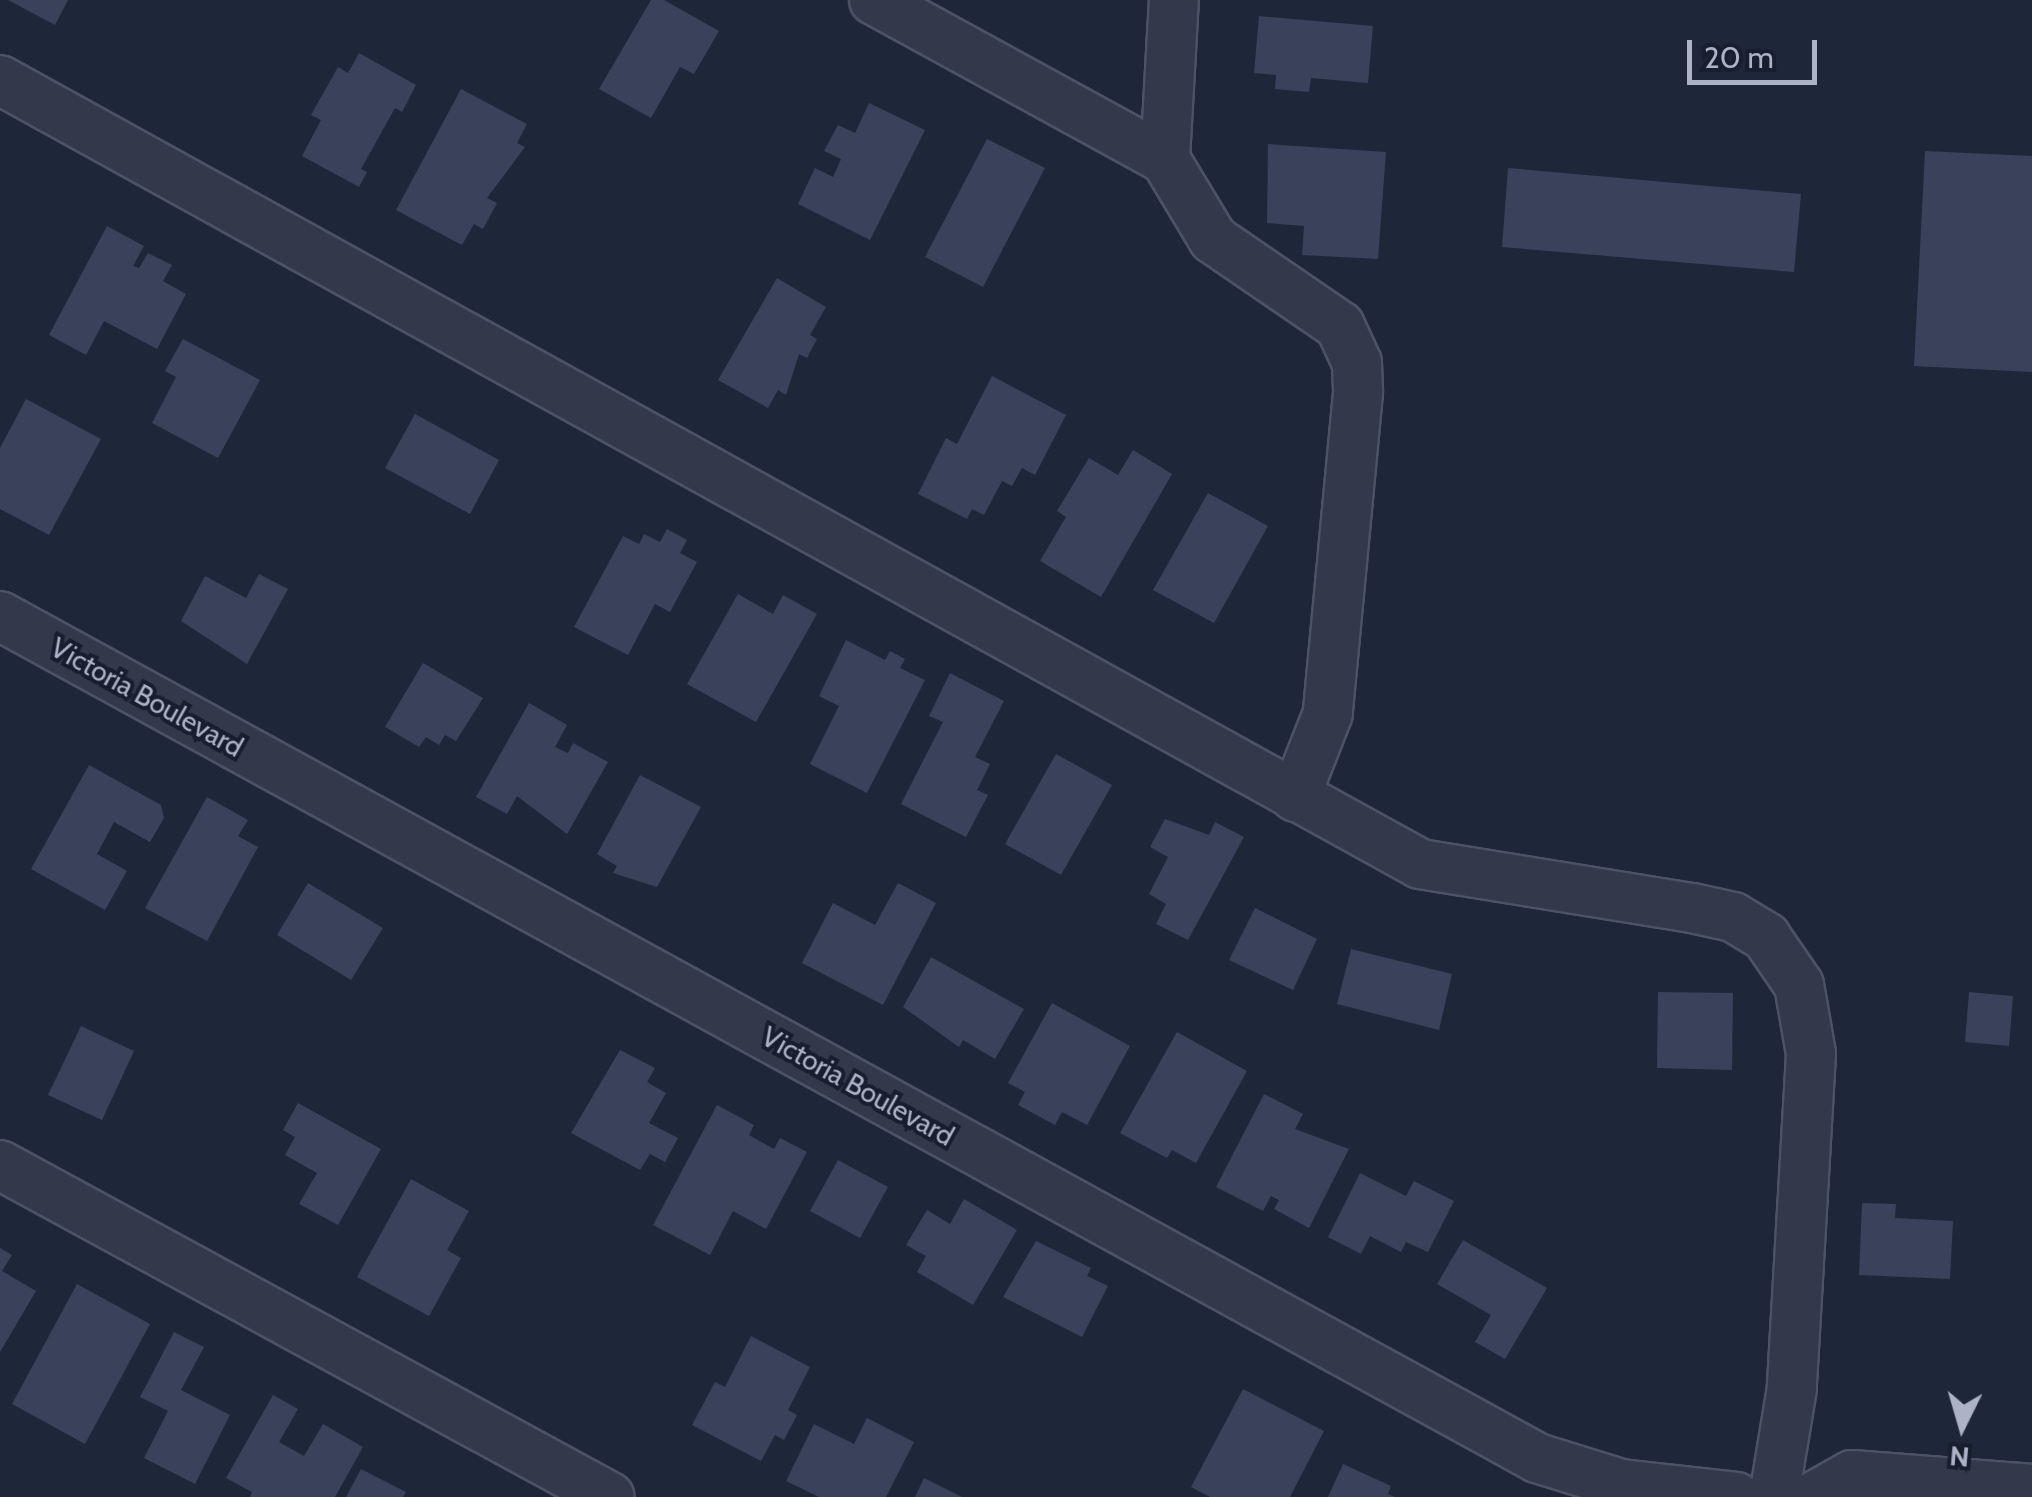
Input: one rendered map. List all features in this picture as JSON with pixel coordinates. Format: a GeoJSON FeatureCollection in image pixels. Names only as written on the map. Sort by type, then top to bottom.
{"type":"FeatureCollection","features":[{"type":"Feature","properties":{"kind":"street"},"geometry":{"type":"LineString","coordinates":[[874,0],[1165,159],[1212,239],[1340,326],[1357,363],[1328,713],[1296,796]]}},
{"type":"Feature","properties":{"kind":"street"},"geometry":{"type":"LineString","coordinates":[[1165,159],[1174,0]]}},
{"type":"Feature","properties":{"kind":"street"},"geometry":{"type":"LineString","coordinates":[[0,80],[1420,864],[1733,917],[1766,937],[1799,985],[1811,1054],[1792,1388],[1774,1497]]}},
{"type":"Feature","properties":{"kind":"street","name":"Victoria Boulevard"},"geometry":{"type":"LineString","coordinates":[[0,616],[1537,1458],[1622,1484],[1736,1497]]}},
{"type":"Feature","properties":{"kind":"street"},"geometry":{"type":"LineString","coordinates":[[0,1165],[610,1497]]}},
{"type":"Feature","properties":{"kind":"street"},"geometry":{"type":"LineString","coordinates":[[1813,1497],[1852,1476],[2032,1489]]}},
{"type":"Feature","properties":{"kind":"building"},"geometry":{"type":"Polygon","coordinates":[[[8,0],[68,0],[55,25],[8,0]]]}},
{"type":"Feature","properties":{"kind":"building"},"geometry":{"type":"Polygon","coordinates":[[[651,0],[664,0],[719,31],[694,74],[680,67],[651,118],[599,89],[651,0]]]}},
{"type":"Feature","properties":{"kind":"building"},"geometry":{"type":"Polygon","coordinates":[[[1259,16],[1373,26],[1368,83],[1311,78],[1309,92],[1275,89],[1276,75],[1254,73],[1259,16]]]}},
{"type":"Feature","properties":{"kind":"building"},"geometry":{"type":"Polygon","coordinates":[[[359,53],[416,85],[402,112],[395,108],[361,169],[367,172],[359,187],[302,156],[321,120],[311,115],[338,67],[348,73],[359,53]]]}},
{"type":"Feature","properties":{"kind":"building"},"geometry":{"type":"Polygon","coordinates":[[[461,89],[527,124],[517,143],[525,147],[487,198],[497,203],[483,229],[474,224],[462,245],[396,210],[461,89]]]}},
{"type":"Feature","properties":{"kind":"building"},"geometry":{"type":"Polygon","coordinates":[[[869,103],[925,130],[870,240],[798,204],[815,168],[833,177],[841,159],[824,151],[838,125],[855,133],[869,103]]]}},
{"type":"Feature","properties":{"kind":"building"},"geometry":{"type":"Polygon","coordinates":[[[987,139],[1045,168],[983,287],[925,257],[987,139]]]}},
{"type":"Feature","properties":{"kind":"building"},"geometry":{"type":"Polygon","coordinates":[[[1268,144],[1386,152],[1378,259],[1302,255],[1304,226],[1267,223],[1268,144]]]}},
{"type":"Feature","properties":{"kind":"building"},"geometry":{"type":"Polygon","coordinates":[[[1925,151],[2032,156],[2032,372],[1914,366],[1925,151]]]}},
{"type":"Feature","properties":{"kind":"building"},"geometry":{"type":"Polygon","coordinates":[[[1508,168],[1801,194],[1794,272],[1502,247],[1508,168]]]}},
{"type":"Feature","properties":{"kind":"building"},"geometry":{"type":"Polygon","coordinates":[[[107,226],[144,246],[133,266],[139,268],[148,253],[172,265],[163,281],[186,294],[157,349],[104,321],[86,355],[49,335],[107,226]]]}},
{"type":"Feature","properties":{"kind":"building"},"geometry":{"type":"Polygon","coordinates":[[[777,278],[826,307],[810,335],[817,339],[807,358],[799,354],[786,395],[778,390],[768,408],[718,380],[777,278]]]}},
{"type":"Feature","properties":{"kind":"building"},"geometry":{"type":"Polygon","coordinates":[[[183,339],[260,380],[218,458],[152,423],[176,377],[165,371],[183,339]]]}},
{"type":"Feature","properties":{"kind":"building"},"geometry":{"type":"Polygon","coordinates":[[[992,376],[1066,415],[1035,475],[1022,468],[1012,486],[1002,481],[984,515],[972,509],[967,519],[918,494],[946,438],[957,444],[992,376]]]}},
{"type":"Feature","properties":{"kind":"building"},"geometry":{"type":"Polygon","coordinates":[[[26,399],[101,439],[49,535],[0,509],[0,448],[26,399]]]}},
{"type":"Feature","properties":{"kind":"building"},"geometry":{"type":"Polygon","coordinates":[[[415,414],[499,460],[470,514],[385,468],[415,414]]]}},
{"type":"Feature","properties":{"kind":"building"},"geometry":{"type":"Polygon","coordinates":[[[1133,450],[1172,474],[1101,597],[1040,561],[1066,517],[1057,511],[1089,458],[1118,475],[1133,450]]]}},
{"type":"Feature","properties":{"kind":"building"},"geometry":{"type":"Polygon","coordinates":[[[1208,493],[1268,526],[1214,623],[1153,590],[1208,493]]]}},
{"type":"Feature","properties":{"kind":"building"},"geometry":{"type":"Polygon","coordinates":[[[667,529],[687,540],[680,553],[697,562],[670,612],[655,604],[628,655],[574,627],[623,536],[639,544],[644,534],[660,542],[667,529]]]}},
{"type":"Feature","properties":{"kind":"building"},"geometry":{"type":"Polygon","coordinates":[[[259,574],[288,589],[247,664],[181,621],[205,576],[246,598],[259,574]]]}},
{"type":"Feature","properties":{"kind":"building"},"geometry":{"type":"Polygon","coordinates":[[[738,594],[773,614],[783,595],[817,614],[756,722],[687,684],[738,594]]]}},
{"type":"Feature","properties":{"kind":"building"},"geometry":{"type":"Polygon","coordinates":[[[846,640],[885,660],[890,651],[905,659],[900,668],[925,680],[867,793],[810,764],[839,706],[819,696],[846,640]]]}},
{"type":"Feature","properties":{"kind":"building"},"geometry":{"type":"Polygon","coordinates":[[[423,663],[483,698],[456,741],[445,735],[439,745],[426,737],[419,747],[385,727],[423,663]]]}},
{"type":"Feature","properties":{"kind":"building"},"geometry":{"type":"Polygon","coordinates":[[[950,673],[1004,701],[975,757],[990,764],[977,790],[988,795],[966,837],[901,804],[943,722],[929,716],[950,673]]]}},
{"type":"Feature","properties":{"kind":"building"},"geometry":{"type":"Polygon","coordinates":[[[529,703],[567,725],[555,747],[568,753],[573,743],[608,762],[567,834],[517,796],[507,814],[476,797],[529,703]]]}},
{"type":"Feature","properties":{"kind":"building"},"geometry":{"type":"Polygon","coordinates":[[[1056,754],[1112,785],[1061,875],[1005,844],[1056,754]]]}},
{"type":"Feature","properties":{"kind":"building"},"geometry":{"type":"Polygon","coordinates":[[[89,765],[161,805],[164,818],[150,842],[114,822],[97,854],[127,871],[105,910],[31,869],[89,765]]]}},
{"type":"Feature","properties":{"kind":"building"},"geometry":{"type":"Polygon","coordinates":[[[640,775],[701,807],[657,887],[613,873],[617,866],[597,854],[640,775]]]}},
{"type":"Feature","properties":{"kind":"building"},"geometry":{"type":"Polygon","coordinates":[[[207,797],[248,820],[238,836],[258,847],[207,941],[145,908],[207,797]]]}},
{"type":"Feature","properties":{"kind":"building"},"geometry":{"type":"Polygon","coordinates":[[[1165,819],[1209,835],[1215,822],[1244,837],[1188,940],[1156,924],[1166,904],[1149,894],[1168,857],[1150,847],[1165,819]]]}},
{"type":"Feature","properties":{"kind":"building"},"geometry":{"type":"Polygon","coordinates":[[[308,883],[383,928],[351,980],[277,935],[308,883]]]}},
{"type":"Feature","properties":{"kind":"building"},"geometry":{"type":"Polygon","coordinates":[[[898,883],[936,903],[883,1005],[802,963],[833,903],[875,925],[898,883]]]}},
{"type":"Feature","properties":{"kind":"building"},"geometry":{"type":"Polygon","coordinates":[[[1255,908],[1317,939],[1293,990],[1229,960],[1255,908]]]}},
{"type":"Feature","properties":{"kind":"building"},"geometry":{"type":"Polygon","coordinates":[[[1351,949],[1452,974],[1439,1030],[1337,1004],[1351,949]]]}},
{"type":"Feature","properties":{"kind":"building"},"geometry":{"type":"Polygon","coordinates":[[[931,957],[1024,1009],[995,1059],[963,1040],[959,1047],[903,1007],[931,957]]]}},
{"type":"Feature","properties":{"kind":"building"},"geometry":{"type":"Polygon","coordinates":[[[1658,992],[1733,993],[1732,1070],[1657,1068],[1658,992]]]}},
{"type":"Feature","properties":{"kind":"building"},"geometry":{"type":"Polygon","coordinates":[[[1969,992],[2013,996],[2009,1046],[1965,1042],[1969,992]]]}},
{"type":"Feature","properties":{"kind":"building"},"geometry":{"type":"Polygon","coordinates":[[[1052,1003],[1130,1046],[1087,1125],[1062,1112],[1055,1125],[1018,1105],[1025,1092],[1008,1083],[1052,1003]]]}},
{"type":"Feature","properties":{"kind":"building"},"geometry":{"type":"Polygon","coordinates":[[[81,1026],[134,1051],[102,1120],[48,1095],[81,1026]]]}},
{"type":"Feature","properties":{"kind":"building"},"geometry":{"type":"Polygon","coordinates":[[[1177,1032],[1247,1071],[1196,1163],[1172,1150],[1167,1158],[1120,1133],[1177,1032]]]}},
{"type":"Feature","properties":{"kind":"building"},"geometry":{"type":"Polygon","coordinates":[[[620,1050],[655,1068],[647,1082],[666,1093],[649,1123],[678,1138],[665,1162],[650,1154],[640,1170],[571,1133],[620,1050]]]}},
{"type":"Feature","properties":{"kind":"building"},"geometry":{"type":"Polygon","coordinates":[[[1264,1094],[1303,1114],[1295,1129],[1349,1149],[1309,1228],[1274,1209],[1279,1200],[1271,1196],[1263,1211],[1216,1187],[1264,1094]]]}},
{"type":"Feature","properties":{"kind":"building"},"geometry":{"type":"Polygon","coordinates":[[[298,1103],[381,1149],[338,1225],[299,1204],[317,1173],[285,1155],[295,1137],[283,1130],[298,1103]]]}},
{"type":"Feature","properties":{"kind":"building"},"geometry":{"type":"Polygon","coordinates":[[[717,1105],[754,1125],[749,1135],[774,1149],[780,1138],[807,1152],[766,1229],[733,1211],[710,1255],[653,1225],[717,1105]]]}},
{"type":"Feature","properties":{"kind":"building"},"geometry":{"type":"Polygon","coordinates":[[[838,1160],[888,1187],[860,1238],[810,1211],[838,1160]]]}},
{"type":"Feature","properties":{"kind":"building"},"geometry":{"type":"Polygon","coordinates":[[[1360,1173],[1406,1196],[1414,1181],[1454,1201],[1428,1252],[1406,1242],[1401,1252],[1370,1236],[1361,1254],[1328,1237],[1360,1173]]]}},
{"type":"Feature","properties":{"kind":"building"},"geometry":{"type":"Polygon","coordinates":[[[411,1179],[469,1211],[447,1250],[461,1258],[429,1316],[357,1277],[411,1179]]]}},
{"type":"Feature","properties":{"kind":"building"},"geometry":{"type":"Polygon","coordinates":[[[964,1199],[1017,1230],[973,1305],[917,1272],[926,1256],[906,1245],[927,1210],[950,1224],[964,1199]]]}},
{"type":"Feature","properties":{"kind":"building"},"geometry":{"type":"Polygon","coordinates":[[[1862,1203],[1896,1204],[1895,1218],[1953,1221],[1950,1279],[1859,1275],[1862,1203]]]}},
{"type":"Feature","properties":{"kind":"building"},"geometry":{"type":"Polygon","coordinates":[[[1463,1240],[1547,1288],[1505,1359],[1475,1342],[1491,1315],[1437,1284],[1463,1240]]]}},
{"type":"Feature","properties":{"kind":"building"},"geometry":{"type":"Polygon","coordinates":[[[1036,1241],[1091,1268],[1087,1276],[1108,1286],[1082,1337],[1003,1297],[1036,1241]]]}},
{"type":"Feature","properties":{"kind":"building"},"geometry":{"type":"Polygon","coordinates":[[[0,1248],[12,1255],[2,1271],[36,1291],[0,1352],[0,1248]]]}},
{"type":"Feature","properties":{"kind":"building"},"geometry":{"type":"Polygon","coordinates":[[[77,1284],[150,1324],[85,1444],[12,1404],[77,1284]]]}},
{"type":"Feature","properties":{"kind":"building"},"geometry":{"type":"Polygon","coordinates":[[[174,1332],[204,1347],[181,1390],[230,1415],[195,1484],[144,1458],[168,1411],[140,1397],[174,1332]]]}},
{"type":"Feature","properties":{"kind":"building"},"geometry":{"type":"Polygon","coordinates":[[[751,1336],[810,1367],[788,1410],[797,1415],[784,1440],[775,1435],[761,1461],[692,1425],[715,1382],[725,1387],[751,1336]]]}},
{"type":"Feature","properties":{"kind":"building"},"geometry":{"type":"Polygon","coordinates":[[[1243,1389],[1324,1431],[1290,1497],[1210,1497],[1191,1487],[1243,1389]]]}},
{"type":"Feature","properties":{"kind":"building"},"geometry":{"type":"Polygon","coordinates":[[[273,1395],[298,1409],[279,1442],[304,1456],[323,1424],[363,1447],[335,1497],[250,1497],[252,1492],[226,1478],[273,1395]]]}},
{"type":"Feature","properties":{"kind":"building"},"geometry":{"type":"Polygon","coordinates":[[[867,1418],[914,1442],[886,1497],[819,1497],[786,1481],[814,1424],[854,1444],[867,1418]]]}},
{"type":"Feature","properties":{"kind":"building"},"geometry":{"type":"Polygon","coordinates":[[[1343,1464],[1391,1486],[1388,1494],[1395,1497],[1328,1497],[1343,1464]]]}},
{"type":"Feature","properties":{"kind":"building"},"geometry":{"type":"Polygon","coordinates":[[[361,1469],[406,1492],[403,1497],[346,1497],[361,1469]]]}},
{"type":"Feature","properties":{"kind":"building"},"geometry":{"type":"Polygon","coordinates":[[[924,1478],[962,1497],[915,1497],[924,1478]]]}}]}
